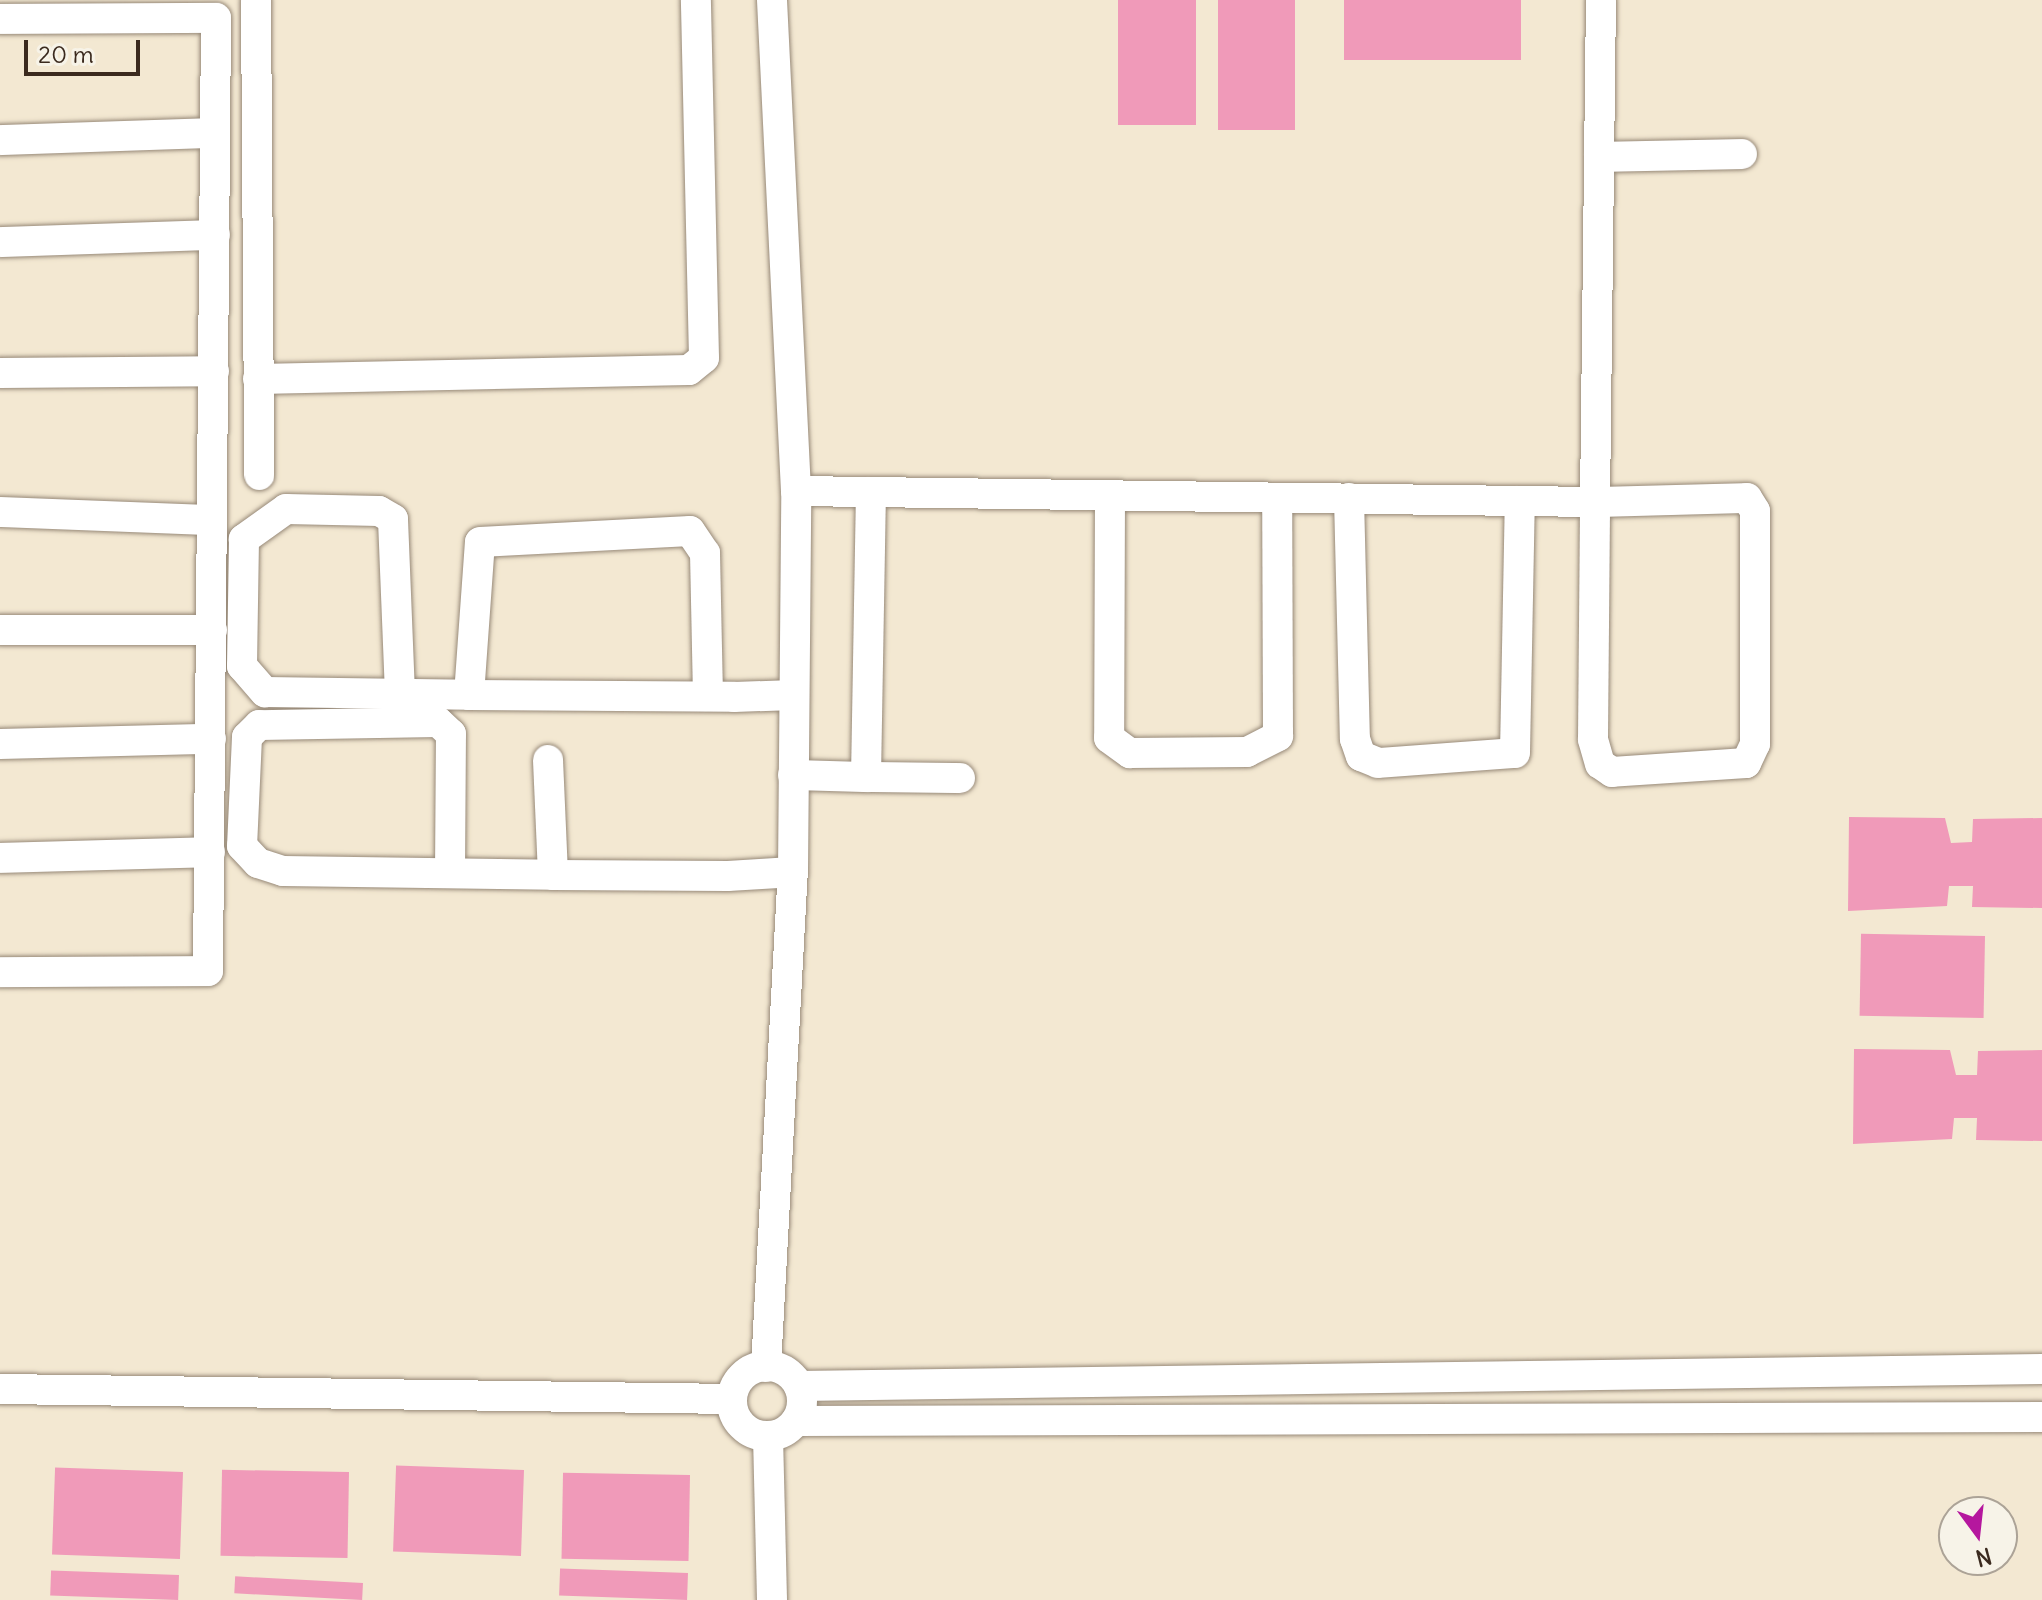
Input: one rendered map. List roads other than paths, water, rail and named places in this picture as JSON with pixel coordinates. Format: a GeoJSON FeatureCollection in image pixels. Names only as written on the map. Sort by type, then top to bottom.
{"type":"FeatureCollection","features":[{"type":"Feature","properties":{"kind":"street"},"geometry":{"type":"LineString","coordinates":[[256,0],[259,475]]}},
{"type":"Feature","properties":{"kind":"street"},"geometry":{"type":"LineString","coordinates":[[258,379],[689,370],[704,358],[696,0]]}},
{"type":"Feature","properties":{"kind":"street"},"geometry":{"type":"LineString","coordinates":[[766,1367],[793,872],[796,491],[772,0]]}},
{"type":"Feature","properties":{"kind":"street"},"geometry":{"type":"LineString","coordinates":[[796,491],[1595,502],[1747,498],[1755,511],[1755,744],[1746,763],[1612,772],[1600,764],[1593,739],[1595,502],[1601,0]]}},
{"type":"Feature","properties":{"kind":"street"},"geometry":{"type":"LineString","coordinates":[[0,19],[216,18],[208,971],[0,972]]}},
{"type":"Feature","properties":{"kind":"street"},"geometry":{"type":"LineString","coordinates":[[0,140],[215,133]]}},
{"type":"Feature","properties":{"kind":"street"},"geometry":{"type":"LineString","coordinates":[[1599,157],[1742,154]]}},
{"type":"Feature","properties":{"kind":"street"},"geometry":{"type":"LineString","coordinates":[[0,242],[215,235]]}},
{"type":"Feature","properties":{"kind":"street"},"geometry":{"type":"LineString","coordinates":[[0,373],[214,371]]}},
{"type":"Feature","properties":{"kind":"street"},"geometry":{"type":"LineString","coordinates":[[866,777],[871,492]]}},
{"type":"Feature","properties":{"kind":"street"},"geometry":{"type":"LineString","coordinates":[[1110,495],[1109,738],[1130,753],[1247,752],[1278,736],[1277,498]]}},
{"type":"Feature","properties":{"kind":"street"},"geometry":{"type":"LineString","coordinates":[[1349,498],[1355,739],[1361,756],[1378,763],[1515,753],[1520,501]]}},
{"type":"Feature","properties":{"kind":"street"},"geometry":{"type":"LineString","coordinates":[[400,694],[393,519],[379,511],[286,509],[244,539],[247,680],[265,692],[400,694],[469,695],[794,695]]}},
{"type":"Feature","properties":{"kind":"street"},"geometry":{"type":"LineString","coordinates":[[0,512],[212,520]]}},
{"type":"Feature","properties":{"kind":"street"},"geometry":{"type":"LineString","coordinates":[[469,695],[480,542],[690,531],[705,553],[708,696]]}},
{"type":"Feature","properties":{"kind":"street"},"geometry":{"type":"LineString","coordinates":[[0,630],[212,630]]}},
{"type":"Feature","properties":{"kind":"street"},"geometry":{"type":"LineString","coordinates":[[450,873],[451,734],[438,722],[259,725],[247,737],[242,846],[258,863],[283,871],[553,875],[793,872]]}},
{"type":"Feature","properties":{"kind":"street"},"geometry":{"type":"LineString","coordinates":[[0,744],[211,739]]}},
{"type":"Feature","properties":{"kind":"street"},"geometry":{"type":"LineString","coordinates":[[548,760],[553,875]]}},
{"type":"Feature","properties":{"kind":"street"},"geometry":{"type":"LineString","coordinates":[[793,775],[960,778]]}},
{"type":"Feature","properties":{"kind":"street"},"geometry":{"type":"LineString","coordinates":[[0,858],[210,852]]}},
{"type":"Feature","properties":{"kind":"street"},"geometry":{"type":"LineString","coordinates":[[768,1436],[738,1422],[732,1399],[741,1378],[766,1367],[783,1370],[799,1386],[2042,1369]]}},
{"type":"Feature","properties":{"kind":"street"},"geometry":{"type":"LineString","coordinates":[[796,1421],[799,1386]]}},
{"type":"Feature","properties":{"kind":"street"},"geometry":{"type":"LineString","coordinates":[[0,1389],[732,1399]]}},
{"type":"Feature","properties":{"kind":"street"},"geometry":{"type":"LineString","coordinates":[[768,1436],[796,1421],[2042,1417]]}},
{"type":"Feature","properties":{"kind":"street"},"geometry":{"type":"LineString","coordinates":[[768,1436],[772,1600]]}}]}
